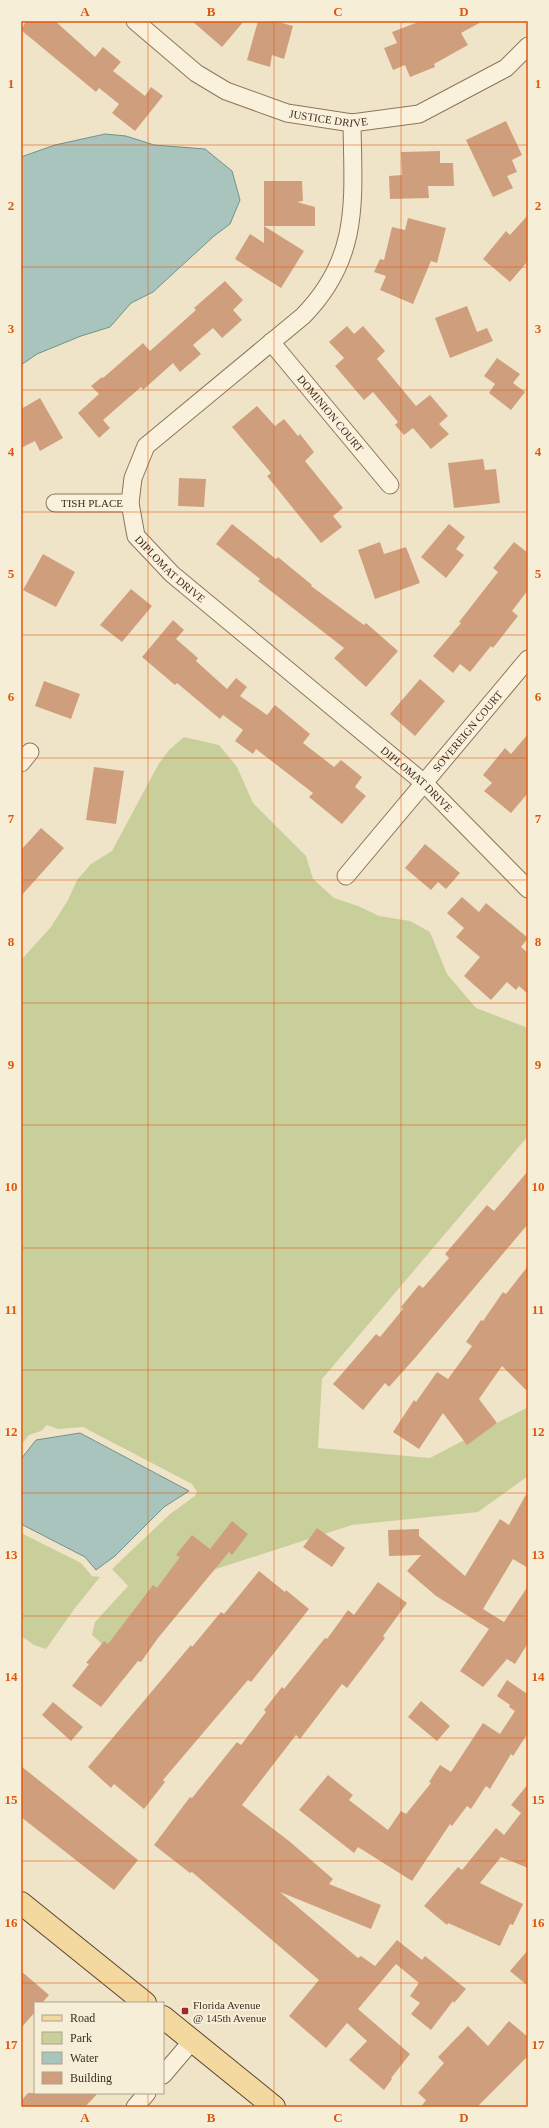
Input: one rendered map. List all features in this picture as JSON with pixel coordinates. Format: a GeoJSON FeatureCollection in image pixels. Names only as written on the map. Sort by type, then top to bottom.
{"type":"FeatureCollection","features":[{"type":"Feature","properties":{"kind":"main road"},"geometry":{"type":"LineString","coordinates":[[21,1903],[144,2002]]}},
{"type":"Feature","properties":{"kind":"main road"},"geometry":{"type":"LineString","coordinates":[[164,2018],[274,2107]]}},
{"type":"Feature","properties":{"kind":"street","name":"JUSTICE DRIVE"},"geometry":{"type":"LineString","coordinates":[[135,21],[196,73],[226,91],[247,100],[287,113],[352,123],[419,114],[506,68],[528,46]]}},
{"type":"Feature","properties":{"kind":"street","name":"DIPLOMAT DRIVE"},"geometry":{"type":"LineString","coordinates":[[352,123],[353,203],[347,242],[342,257],[328,285],[314,304],[271,342],[146,446],[133,478],[130,503],[136,536],[172,574],[424,783],[528,889]]}},
{"type":"Feature","properties":{"kind":"street","name":"DOMINION COURT"},"geometry":{"type":"LineString","coordinates":[[271,342],[390,485]]}},
{"type":"Feature","properties":{"kind":"street","name":"TISH PLACE"},"geometry":{"type":"LineString","coordinates":[[55,503],[130,503]]}},
{"type":"Feature","properties":{"kind":"street","name":"SOVEREIGN COURT"},"geometry":{"type":"LineString","coordinates":[[346,876],[528,659]]}},
{"type":"Feature","properties":{"kind":"street"},"geometry":{"type":"LineString","coordinates":[[164,2074],[192,2041]]}},
{"type":"Feature","properties":{"kind":"street"},"geometry":{"type":"LineString","coordinates":[[135,2107],[146,2094]]}},
{"type":"Feature","properties":{"kind":"green space"},"geometry":{"type":"Polygon","coordinates":[[[184,737],[219,745],[237,767],[253,803],[306,856],[313,879],[334,898],[358,906],[379,916],[410,921],[430,932],[447,974],[476,1008],[528,1028],[528,1136],[322,1379],[318,1448],[430,1458],[528,1407],[528,1476],[478,1512],[352,1525],[213,1570],[129,1668],[92,1635],[95,1622],[128,1586],[112,1569],[170,1514],[195,1496],[197,1492],[192,1484],[83,1427],[58,1429],[47,1425],[41,1431],[29,1435],[21,1445],[21,960],[51,927],[68,900],[77,880],[91,864],[112,851],[158,765],[169,750],[184,737]]]}},
{"type":"Feature","properties":{"kind":"green space"},"geometry":{"type":"Polygon","coordinates":[[[21,1533],[81,1563],[92,1576],[100,1577],[75,1608],[46,1649],[34,1645],[21,1636],[21,1533]]]}},
{"type":"Feature","properties":{"kind":"water"},"geometry":{"type":"Polygon","coordinates":[[[105,134],[126,136],[154,145],[205,149],[232,171],[240,200],[230,224],[214,236],[153,292],[131,303],[110,327],[81,336],[37,354],[21,365],[21,157],[55,145],[105,134]]]}},
{"type":"Feature","properties":{"kind":"water"},"geometry":{"type":"Polygon","coordinates":[[[80,1433],[189,1491],[164,1507],[115,1556],[96,1570],[85,1557],[21,1524],[21,1459],[36,1440],[80,1433]]]}},
{"type":"Feature","properties":{"kind":"building"},"geometry":{"type":"Polygon","coordinates":[[[26,21],[55,21],[95,57],[103,47],[121,62],[113,71],[145,96],[151,87],[163,96],[135,131],[112,113],[119,104],[99,88],[96,92],[21,30],[26,21]]]}},
{"type":"Feature","properties":{"kind":"building"},"geometry":{"type":"Polygon","coordinates":[[[192,21],[244,21],[222,47],[192,21]]]}},
{"type":"Feature","properties":{"kind":"building"},"geometry":{"type":"Polygon","coordinates":[[[258,21],[275,21],[293,26],[284,59],[272,55],[270,67],[247,60],[258,21]]]}},
{"type":"Feature","properties":{"kind":"building"},"geometry":{"type":"Polygon","coordinates":[[[421,21],[483,21],[461,33],[468,45],[434,64],[435,67],[410,77],[405,65],[393,70],[384,48],[397,43],[392,32],[421,21]]]}},
{"type":"Feature","properties":{"kind":"building"},"geometry":{"type":"Polygon","coordinates":[[[506,121],[522,155],[512,160],[517,172],[507,176],[513,188],[493,197],[466,140],[506,121]]]}},
{"type":"Feature","properties":{"kind":"building"},"geometry":{"type":"Polygon","coordinates":[[[440,151],[440,163],[453,163],[454,186],[428,186],[429,198],[390,199],[389,176],[402,175],[401,152],[440,151]]]}},
{"type":"Feature","properties":{"kind":"building"},"geometry":{"type":"Polygon","coordinates":[[[264,181],[302,181],[303,201],[297,202],[315,207],[315,226],[264,226],[264,181]]]}},
{"type":"Feature","properties":{"kind":"building"},"geometry":{"type":"Polygon","coordinates":[[[528,215],[528,261],[510,282],[483,259],[506,231],[510,235],[528,215]]]}},
{"type":"Feature","properties":{"kind":"building"},"geometry":{"type":"Polygon","coordinates":[[[408,218],[446,228],[437,263],[431,261],[413,304],[380,290],[386,276],[374,272],[380,259],[384,260],[392,227],[405,230],[408,218]]]}},
{"type":"Feature","properties":{"kind":"building"},"geometry":{"type":"Polygon","coordinates":[[[264,226],[304,251],[281,288],[235,259],[250,234],[264,243],[264,226]]]}},
{"type":"Feature","properties":{"kind":"building"},"geometry":{"type":"Polygon","coordinates":[[[225,281],[243,300],[233,310],[242,320],[222,338],[213,328],[193,345],[201,354],[180,372],[173,363],[143,390],[141,387],[103,420],[110,428],[99,438],[78,413],[99,394],[91,386],[102,377],[103,378],[143,343],[150,351],[196,310],[194,308],[225,281]]]}},
{"type":"Feature","properties":{"kind":"building"},"geometry":{"type":"Polygon","coordinates":[[[467,306],[477,332],[487,328],[493,341],[450,358],[435,318],[467,306]]]}},
{"type":"Feature","properties":{"kind":"building"},"geometry":{"type":"Polygon","coordinates":[[[347,326],[354,334],[363,326],[385,351],[377,359],[416,406],[430,395],[448,416],[439,424],[449,434],[431,449],[413,428],[404,435],[395,425],[398,422],[373,392],[364,400],[335,366],[344,358],[329,342],[347,326]]]}},
{"type":"Feature","properties":{"kind":"building"},"geometry":{"type":"Polygon","coordinates":[[[497,358],[520,374],[513,383],[525,392],[511,410],[489,393],[495,384],[484,376],[497,358]]]}},
{"type":"Feature","properties":{"kind":"building"},"geometry":{"type":"Polygon","coordinates":[[[40,398],[63,438],[40,451],[35,441],[21,448],[21,409],[40,398]]]}},
{"type":"Feature","properties":{"kind":"building"},"geometry":{"type":"Polygon","coordinates":[[[257,406],[275,426],[284,419],[298,436],[300,434],[314,452],[305,461],[343,508],[333,516],[342,527],[321,543],[267,476],[271,473],[232,427],[257,406]]]}},
{"type":"Feature","properties":{"kind":"building"},"geometry":{"type":"Polygon","coordinates":[[[483,459],[485,470],[496,469],[500,503],[454,508],[448,463],[483,459]]]}},
{"type":"Feature","properties":{"kind":"building"},"geometry":{"type":"Polygon","coordinates":[[[179,478],[206,479],[204,507],[178,506],[179,478]]]}},
{"type":"Feature","properties":{"kind":"building"},"geometry":{"type":"Polygon","coordinates":[[[232,524],[276,559],[278,557],[312,585],[311,586],[364,625],[366,623],[398,651],[366,687],[334,658],[344,648],[258,581],[260,579],[216,544],[232,524]]]}},
{"type":"Feature","properties":{"kind":"building"},"geometry":{"type":"Polygon","coordinates":[[[449,524],[465,537],[456,549],[464,555],[446,578],[421,557],[449,524]]]}},
{"type":"Feature","properties":{"kind":"building"},"geometry":{"type":"Polygon","coordinates":[[[380,542],[384,554],[406,547],[420,583],[375,599],[358,550],[380,542]]]}},
{"type":"Feature","properties":{"kind":"building"},"geometry":{"type":"Polygon","coordinates":[[[514,542],[528,553],[528,590],[512,611],[518,616],[493,648],[491,646],[470,672],[460,664],[453,673],[433,656],[461,623],[459,622],[498,572],[493,568],[514,542]]]}},
{"type":"Feature","properties":{"kind":"building"},"geometry":{"type":"Polygon","coordinates":[[[43,554],[75,572],[56,607],[23,590],[43,554]]]}},
{"type":"Feature","properties":{"kind":"building"},"geometry":{"type":"Polygon","coordinates":[[[131,589],[152,606],[122,642],[100,625],[131,589]]]}},
{"type":"Feature","properties":{"kind":"building"},"geometry":{"type":"Polygon","coordinates":[[[173,620],[184,630],[176,639],[198,658],[196,661],[227,689],[236,678],[247,687],[240,696],[267,715],[275,705],[310,734],[303,743],[334,767],[341,760],[362,777],[355,787],[366,796],[342,824],[309,797],[313,793],[256,749],[253,754],[235,741],[243,730],[223,715],[220,719],[177,683],[175,685],[142,657],[173,620]]]}},
{"type":"Feature","properties":{"kind":"building"},"geometry":{"type":"Polygon","coordinates":[[[420,679],[445,701],[415,736],[390,714],[420,679]]]}},
{"type":"Feature","properties":{"kind":"building"},"geometry":{"type":"Polygon","coordinates":[[[44,681],[80,694],[71,719],[35,706],[44,681]]]}},
{"type":"Feature","properties":{"kind":"building"},"geometry":{"type":"Polygon","coordinates":[[[528,734],[528,793],[511,813],[484,791],[492,783],[483,775],[505,748],[511,754],[528,734]]]}},
{"type":"Feature","properties":{"kind":"building"},"geometry":{"type":"Polygon","coordinates":[[[94,767],[124,771],[116,824],[86,820],[94,767]]]}},
{"type":"Feature","properties":{"kind":"building"},"geometry":{"type":"Polygon","coordinates":[[[41,828],[64,848],[21,896],[21,850],[41,828]]]}},
{"type":"Feature","properties":{"kind":"building"},"geometry":{"type":"Polygon","coordinates":[[[425,844],[460,873],[446,889],[438,882],[431,890],[405,868],[425,844]]]}},
{"type":"Feature","properties":{"kind":"building"},"geometry":{"type":"Polygon","coordinates":[[[462,897],[479,912],[486,903],[528,938],[521,947],[528,953],[528,994],[519,986],[516,990],[507,982],[491,1000],[464,976],[480,957],[456,937],[464,928],[447,913],[462,897]]]}},
{"type":"Feature","properties":{"kind":"building"},"geometry":{"type":"Polygon","coordinates":[[[528,1171],[528,1224],[415,1358],[389,1387],[385,1383],[363,1410],[333,1384],[376,1334],[380,1337],[403,1309],[401,1307],[419,1285],[423,1288],[449,1258],[445,1254],[487,1205],[494,1211],[528,1171]]]}},
{"type":"Feature","properties":{"kind":"building"},"geometry":{"type":"Polygon","coordinates":[[[528,1266],[528,1392],[502,1366],[479,1399],[497,1423],[467,1445],[443,1413],[419,1449],[393,1432],[414,1400],[416,1402],[437,1372],[448,1379],[472,1346],[466,1342],[481,1320],[483,1321],[503,1292],[506,1294],[528,1266]]]}},
{"type":"Feature","properties":{"kind":"building"},"geometry":{"type":"Polygon","coordinates":[[[528,1491],[528,1568],[513,1559],[483,1609],[504,1622],[528,1586],[528,1643],[515,1664],[507,1659],[483,1687],[460,1671],[489,1629],[436,1596],[407,1571],[421,1555],[389,1556],[388,1530],[419,1529],[419,1536],[465,1576],[500,1519],[509,1525],[528,1491]]]}},
{"type":"Feature","properties":{"kind":"building"},"geometry":{"type":"Polygon","coordinates":[[[232,1521],[248,1534],[232,1555],[229,1552],[158,1638],[141,1662],[138,1661],[101,1707],[72,1686],[89,1664],[86,1663],[104,1641],[108,1644],[153,1585],[157,1588],[180,1557],[176,1555],[192,1535],[210,1549],[232,1521]]]}},
{"type":"Feature","properties":{"kind":"building"},"geometry":{"type":"Polygon","coordinates":[[[317,1528],[345,1548],[332,1567],[303,1547],[317,1528]]]}},
{"type":"Feature","properties":{"kind":"building"},"geometry":{"type":"Polygon","coordinates":[[[259,1571],[285,1592],[286,1590],[309,1609],[251,1682],[248,1680],[163,1780],[165,1782],[144,1809],[114,1784],[111,1788],[88,1767],[191,1645],[192,1647],[221,1612],[224,1614],[259,1571]]]}},
{"type":"Feature","properties":{"kind":"building"},"geometry":{"type":"Polygon","coordinates":[[[378,1582],[407,1603],[383,1636],[385,1638],[347,1688],[342,1684],[300,1739],[296,1735],[242,1805],[289,1841],[333,1879],[329,1884],[381,1905],[371,1929],[280,1892],[358,1958],[361,1956],[375,1966],[397,1940],[422,1960],[425,1956],[466,1989],[454,2003],[453,2001],[431,2030],[411,2014],[420,2003],[410,1996],[419,1983],[396,1964],[358,2009],[410,2054],[391,2078],[392,2079],[384,2090],[349,2060],[367,2041],[347,2023],[326,2048],[289,2016],[319,1980],[192,1872],[190,1873],[154,1845],[190,1797],[192,1798],[237,1742],[241,1745],[266,1712],[264,1710],[282,1687],[284,1689],[325,1638],[327,1639],[348,1610],[354,1615],[378,1582]]]}},
{"type":"Feature","properties":{"kind":"building"},"geometry":{"type":"Polygon","coordinates":[[[507,1680],[526,1693],[528,1690],[528,1733],[513,1756],[511,1754],[490,1789],[486,1786],[471,1809],[467,1806],[452,1826],[450,1824],[412,1881],[358,1847],[354,1853],[299,1810],[328,1775],[353,1795],[349,1800],[388,1830],[401,1811],[406,1814],[431,1783],[429,1782],[440,1765],[451,1772],[483,1723],[500,1734],[515,1711],[509,1707],[510,1705],[497,1696],[507,1680]]]}},
{"type":"Feature","properties":{"kind":"building"},"geometry":{"type":"Polygon","coordinates":[[[421,1701],[450,1726],[437,1741],[408,1717],[421,1701]]]}},
{"type":"Feature","properties":{"kind":"building"},"geometry":{"type":"Polygon","coordinates":[[[53,1702],[83,1727],[71,1741],[42,1715],[53,1702]]]}},
{"type":"Feature","properties":{"kind":"building"},"geometry":{"type":"Polygon","coordinates":[[[21,1766],[138,1860],[114,1890],[21,1817],[21,1766]]]}},
{"type":"Feature","properties":{"kind":"building"},"geometry":{"type":"Polygon","coordinates":[[[528,1784],[528,1868],[501,1857],[480,1883],[523,1904],[513,1925],[510,1924],[500,1946],[448,1923],[447,1925],[424,1906],[458,1867],[462,1870],[496,1828],[504,1835],[521,1813],[511,1805],[528,1784]]]}},
{"type":"Feature","properties":{"kind":"building"},"geometry":{"type":"Polygon","coordinates":[[[528,1950],[528,1986],[510,1971],[528,1950]]]}},
{"type":"Feature","properties":{"kind":"building"},"geometry":{"type":"Polygon","coordinates":[[[21,1971],[49,1995],[43,2002],[34,2002],[34,2013],[21,2028],[21,1971]]]}},
{"type":"Feature","properties":{"kind":"building"},"geometry":{"type":"Polygon","coordinates":[[[509,2021],[528,2037],[528,2056],[477,2107],[421,2107],[426,2100],[418,2093],[444,2063],[438,2057],[468,2026],[488,2046],[509,2021]]]}},
{"type":"Feature","properties":{"kind":"building"},"geometry":{"type":"Polygon","coordinates":[[[28,2093],[97,2094],[85,2107],[21,2107],[21,2101],[28,2093]]]}},
{"type":"Feature","properties":{"kind":"place","name":"Florida Avenue @ 145th Avenue"},"geometry":{"type":"Point","coordinates":[185,2011]}}]}
